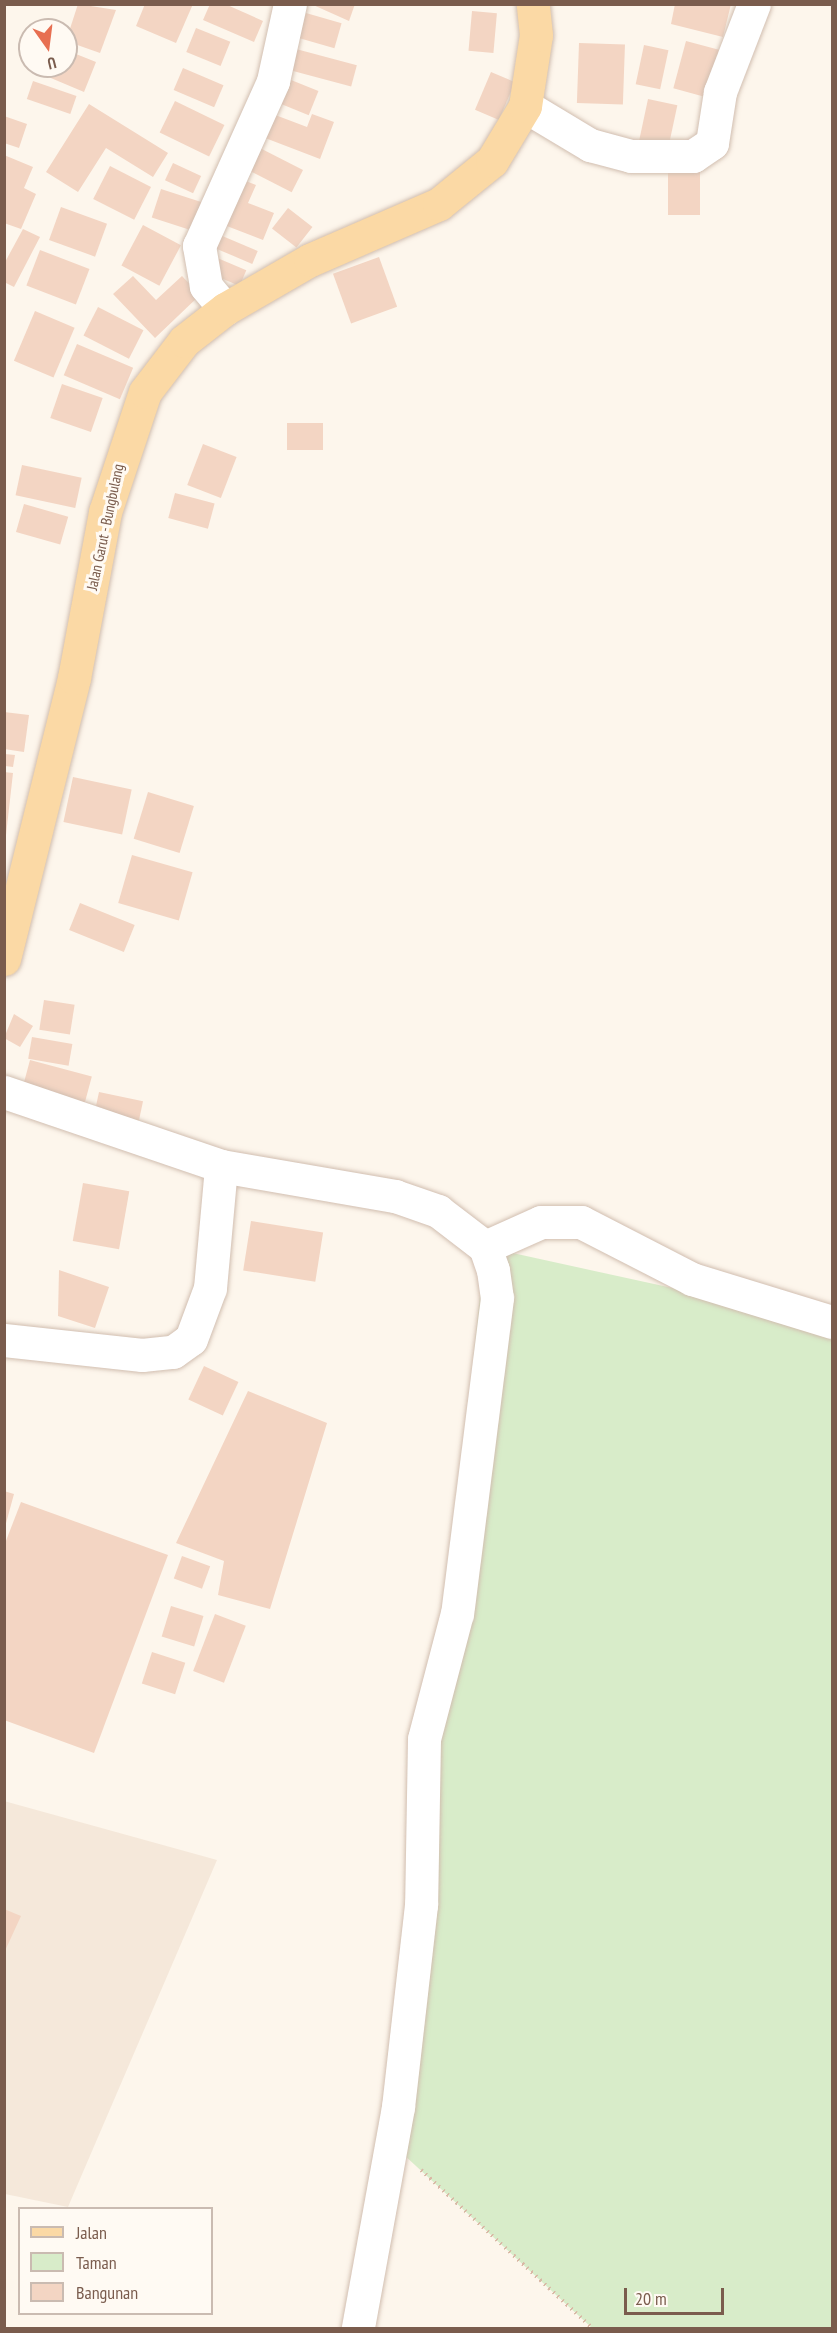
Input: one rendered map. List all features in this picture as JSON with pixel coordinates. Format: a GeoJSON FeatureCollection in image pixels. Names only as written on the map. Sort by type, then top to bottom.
{"type":"FeatureCollection","features":[{"type":"Feature","properties":{"kind":"main road","name":"Jalan Garut - Bungbulang"},"geometry":{"type":"LineString","coordinates":[[4,959],[74,678],[122,448],[145,392],[184,341],[225,309],[310,260],[439,204],[492,161],[525,106],[536,35],[533,4]]}},
{"type":"Feature","properties":{"kind":"street"},"geometry":{"type":"LineString","coordinates":[[225,309],[206,286],[199,246],[273,81],[290,4]]}},
{"type":"Feature","properties":{"kind":"street"},"geometry":{"type":"LineString","coordinates":[[525,106],[590,145],[631,156],[693,156],[712,142],[720,92],[754,4]]}},
{"type":"Feature","properties":{"kind":"street"},"geometry":{"type":"LineString","coordinates":[[4,1092],[221,1166],[395,1196],[438,1211],[485,1247],[497,1298],[457,1613],[424,1739],[421,1905],[391,2143],[358,2328]]}},
{"type":"Feature","properties":{"kind":"street"},"geometry":{"type":"LineString","coordinates":[[4,1340],[142,1355],[173,1352],[192,1339],[210,1288],[221,1166]]}},
{"type":"Feature","properties":{"kind":"street"},"geometry":{"type":"LineString","coordinates":[[485,1247],[541,1222],[581,1222],[692,1279],[832,1322]]}},
{"type":"Feature","properties":{"kind":"path"},"geometry":{"type":"LineString","coordinates":[[391,2143],[592,2328]]}},
{"type":"Feature","properties":{"kind":"shaded area"},"geometry":{"type":"Polygon","coordinates":[[[4,1801],[217,1860],[68,2207],[5,2194],[4,1801]]]}},
{"type":"Feature","properties":{"kind":"green space"},"geometry":{"type":"Polygon","coordinates":[[[485,1247],[832,1323],[832,2328],[592,2328],[391,2143],[485,1247]]]}},
{"type":"Feature","properties":{"kind":"building"},"geometry":{"type":"Polygon","coordinates":[[[78,4],[116,10],[100,53],[78,45],[78,18],[73,18],[78,4]]]}},
{"type":"Feature","properties":{"kind":"building"},"geometry":{"type":"Polygon","coordinates":[[[145,4],[193,4],[176,43],[136,26],[145,4]]]}},
{"type":"Feature","properties":{"kind":"building"},"geometry":{"type":"Polygon","coordinates":[[[210,4],[225,4],[263,21],[254,42],[203,20],[210,4]]]}},
{"type":"Feature","properties":{"kind":"building"},"geometry":{"type":"Polygon","coordinates":[[[311,4],[355,4],[349,21],[311,4]]]}},
{"type":"Feature","properties":{"kind":"building"},"geometry":{"type":"Polygon","coordinates":[[[675,4],[731,4],[723,37],[671,24],[675,4]]]}},
{"type":"Feature","properties":{"kind":"building"},"geometry":{"type":"Polygon","coordinates":[[[472,11],[497,13],[493,53],[469,51],[472,11]]]}},
{"type":"Feature","properties":{"kind":"building"},"geometry":{"type":"Polygon","coordinates":[[[306,13],[342,23],[334,48],[299,38],[306,13]]]}},
{"type":"Feature","properties":{"kind":"building"},"geometry":{"type":"Polygon","coordinates":[[[196,28],[230,42],[221,66],[186,52],[196,28]]]}},
{"type":"Feature","properties":{"kind":"building"},"geometry":{"type":"Polygon","coordinates":[[[686,41],[719,50],[706,97],[673,88],[686,41]]]}},
{"type":"Feature","properties":{"kind":"building"},"geometry":{"type":"Polygon","coordinates":[[[579,43],[625,45],[623,105],[577,103],[579,43]]]}},
{"type":"Feature","properties":{"kind":"building"},"geometry":{"type":"Polygon","coordinates":[[[644,45],[668,50],[660,89],[636,84],[644,45]]]}},
{"type":"Feature","properties":{"kind":"building"},"geometry":{"type":"Polygon","coordinates":[[[296,49],[357,65],[351,87],[290,70],[296,49]]]}},
{"type":"Feature","properties":{"kind":"building"},"geometry":{"type":"Polygon","coordinates":[[[78,55],[96,62],[84,92],[51,78],[78,78],[78,55]]]}},
{"type":"Feature","properties":{"kind":"building"},"geometry":{"type":"Polygon","coordinates":[[[183,68],[224,85],[214,107],[174,90],[183,68]]]}},
{"type":"Feature","properties":{"kind":"building"},"geometry":{"type":"Polygon","coordinates":[[[491,72],[515,82],[499,120],[475,110],[491,72]]]}},
{"type":"Feature","properties":{"kind":"building"},"geometry":{"type":"Polygon","coordinates":[[[286,78],[318,91],[309,115],[276,102],[286,78]]]}},
{"type":"Feature","properties":{"kind":"building"},"geometry":{"type":"Polygon","coordinates":[[[33,81],[76,96],[70,114],[27,99],[33,81]]]}},
{"type":"Feature","properties":{"kind":"building"},"geometry":{"type":"Polygon","coordinates":[[[648,99],[677,105],[666,157],[637,151],[648,99]]]}},
{"type":"Feature","properties":{"kind":"building"},"geometry":{"type":"Polygon","coordinates":[[[175,101],[224,125],[209,157],[160,132],[175,101]]]}},
{"type":"Feature","properties":{"kind":"building"},"geometry":{"type":"Polygon","coordinates":[[[89,104],[168,153],[153,177],[106,148],[78,192],[46,172],[89,104]]]}},
{"type":"Feature","properties":{"kind":"building"},"geometry":{"type":"Polygon","coordinates":[[[270,113],[307,127],[312,114],[334,122],[320,159],[260,136],[270,113]]]}},
{"type":"Feature","properties":{"kind":"building"},"geometry":{"type":"Polygon","coordinates":[[[4,116],[27,124],[19,148],[4,143],[4,116]]]}},
{"type":"Feature","properties":{"kind":"building"},"geometry":{"type":"Polygon","coordinates":[[[254,145],[303,170],[292,192],[243,167],[254,145]]]}},
{"type":"Feature","properties":{"kind":"building"},"geometry":{"type":"Polygon","coordinates":[[[4,155],[33,167],[24,188],[36,194],[21,229],[4,223],[4,155]]]}},
{"type":"Feature","properties":{"kind":"building"},"geometry":{"type":"Polygon","coordinates":[[[173,163],[201,176],[193,193],[165,180],[173,163]]]}},
{"type":"Feature","properties":{"kind":"building"},"geometry":{"type":"Polygon","coordinates":[[[110,166],[151,187],[134,220],[93,199],[110,166]]]}},
{"type":"Feature","properties":{"kind":"building"},"geometry":{"type":"Polygon","coordinates":[[[668,169],[700,169],[700,215],[668,215],[668,169]]]}},
{"type":"Feature","properties":{"kind":"building"},"geometry":{"type":"Polygon","coordinates":[[[238,178],[256,185],[248,203],[274,213],[263,240],[219,223],[238,178]]]}},
{"type":"Feature","properties":{"kind":"building"},"geometry":{"type":"Polygon","coordinates":[[[161,189],[202,202],[193,231],[152,218],[161,189]]]}},
{"type":"Feature","properties":{"kind":"building"},"geometry":{"type":"Polygon","coordinates":[[[61,207],[107,224],[95,257],[49,240],[61,207]]]}},
{"type":"Feature","properties":{"kind":"building"},"geometry":{"type":"Polygon","coordinates":[[[288,208],[312,227],[296,248],[272,228],[288,208]]]}},
{"type":"Feature","properties":{"kind":"building"},"geometry":{"type":"Polygon","coordinates":[[[143,225],[181,245],[159,286],[121,266],[143,225]]]}},
{"type":"Feature","properties":{"kind":"building"},"geometry":{"type":"Polygon","coordinates":[[[23,229],[40,237],[14,287],[4,282],[4,264],[23,229]]]}},
{"type":"Feature","properties":{"kind":"building"},"geometry":{"type":"Polygon","coordinates":[[[220,235],[258,251],[252,264],[215,248],[220,235]]]}},
{"type":"Feature","properties":{"kind":"building"},"geometry":{"type":"Polygon","coordinates":[[[40,250],[89,269],[76,304],[26,285],[40,250]]]}},
{"type":"Feature","properties":{"kind":"building"},"geometry":{"type":"Polygon","coordinates":[[[215,257],[246,270],[240,286],[208,273],[215,257]]]}},
{"type":"Feature","properties":{"kind":"building"},"geometry":{"type":"Polygon","coordinates":[[[379,257],[397,307],[351,324],[333,274],[379,257]]]}},
{"type":"Feature","properties":{"kind":"building"},"geometry":{"type":"Polygon","coordinates":[[[133,276],[156,300],[182,276],[200,295],[155,338],[113,294],[133,276]]]}},
{"type":"Feature","properties":{"kind":"building"},"geometry":{"type":"Polygon","coordinates":[[[98,307],[143,330],[129,359],[83,336],[98,307]]]}},
{"type":"Feature","properties":{"kind":"building"},"geometry":{"type":"Polygon","coordinates":[[[35,311],[75,328],[53,378],[14,361],[35,311]]]}},
{"type":"Feature","properties":{"kind":"building"},"geometry":{"type":"Polygon","coordinates":[[[77,344],[133,368],[120,399],[64,375],[77,344]]]}},
{"type":"Feature","properties":{"kind":"building"},"geometry":{"type":"Polygon","coordinates":[[[62,384],[103,398],[91,432],[50,418],[62,384]]]}},
{"type":"Feature","properties":{"kind":"building"},"geometry":{"type":"Polygon","coordinates":[[[287,423],[323,423],[323,450],[287,450],[287,423]]]}},
{"type":"Feature","properties":{"kind":"building"},"geometry":{"type":"Polygon","coordinates":[[[203,444],[237,457],[221,498],[187,485],[203,444]]]}},
{"type":"Feature","properties":{"kind":"building"},"geometry":{"type":"Polygon","coordinates":[[[22,465],[82,478],[75,508],[16,495],[22,465]]]}},
{"type":"Feature","properties":{"kind":"building"},"geometry":{"type":"Polygon","coordinates":[[[175,493],[215,504],[208,529],[168,518],[175,493]]]}},
{"type":"Feature","properties":{"kind":"building"},"geometry":{"type":"Polygon","coordinates":[[[24,504],[68,517],[60,545],[16,532],[24,504]]]}},
{"type":"Feature","properties":{"kind":"building"},"geometry":{"type":"Polygon","coordinates":[[[4,712],[29,715],[24,752],[4,749],[4,712]]]}},
{"type":"Feature","properties":{"kind":"building"},"geometry":{"type":"Polygon","coordinates":[[[5,754],[15,755],[13,767],[5,766],[5,754]]]}},
{"type":"Feature","properties":{"kind":"building"},"geometry":{"type":"Polygon","coordinates":[[[4,772],[13,773],[6,835],[4,835],[4,772]]]}},
{"type":"Feature","properties":{"kind":"building"},"geometry":{"type":"Polygon","coordinates":[[[73,777],[132,789],[122,834],[63,822],[73,777]]]}},
{"type":"Feature","properties":{"kind":"building"},"geometry":{"type":"Polygon","coordinates":[[[148,792],[194,806],[180,853],[134,839],[148,792]]]}},
{"type":"Feature","properties":{"kind":"building"},"geometry":{"type":"Polygon","coordinates":[[[132,855],[193,872],[179,920],[118,903],[132,855]]]}},
{"type":"Feature","properties":{"kind":"building"},"geometry":{"type":"Polygon","coordinates":[[[80,903],[135,925],[124,952],[69,930],[80,903]]]}},
{"type":"Feature","properties":{"kind":"building"},"geometry":{"type":"Polygon","coordinates":[[[44,1000],[75,1005],[70,1034],[39,1030],[44,1000]]]}},
{"type":"Feature","properties":{"kind":"building"},"geometry":{"type":"Polygon","coordinates":[[[14,1014],[33,1026],[20,1047],[4,1038],[14,1014]]]}},
{"type":"Feature","properties":{"kind":"building"},"geometry":{"type":"Polygon","coordinates":[[[32,1037],[72,1044],[69,1066],[28,1059],[32,1037]]]}},
{"type":"Feature","properties":{"kind":"building"},"geometry":{"type":"Polygon","coordinates":[[[30,1060],[92,1077],[82,1112],[20,1096],[30,1060]]]}},
{"type":"Feature","properties":{"kind":"building"},"geometry":{"type":"Polygon","coordinates":[[[99,1092],[143,1101],[137,1131],[93,1121],[99,1092]]]}},
{"type":"Feature","properties":{"kind":"building"},"geometry":{"type":"Polygon","coordinates":[[[83,1183],[129,1191],[119,1249],[73,1241],[83,1183]]]}},
{"type":"Feature","properties":{"kind":"building"},"geometry":{"type":"Polygon","coordinates":[[[251,1221],[323,1232],[315,1282],[243,1270],[251,1221]]]}},
{"type":"Feature","properties":{"kind":"building"},"geometry":{"type":"Polygon","coordinates":[[[59,1270],[109,1287],[95,1328],[58,1316],[59,1270]]]}},
{"type":"Feature","properties":{"kind":"building"},"geometry":{"type":"Polygon","coordinates":[[[204,1366],[238,1382],[223,1416],[188,1400],[204,1366]]]}},
{"type":"Feature","properties":{"kind":"building"},"geometry":{"type":"Polygon","coordinates":[[[248,1391],[327,1423],[270,1609],[218,1595],[224,1561],[176,1543],[248,1391]]]}},
{"type":"Feature","properties":{"kind":"building"},"geometry":{"type":"Polygon","coordinates":[[[4,1491],[14,1494],[5,1527],[4,1527],[4,1491]]]}},
{"type":"Feature","properties":{"kind":"building"},"geometry":{"type":"Polygon","coordinates":[[[21,1502],[168,1555],[94,1753],[4,1720],[4,1546],[21,1502]]]}},
{"type":"Feature","properties":{"kind":"building"},"geometry":{"type":"Polygon","coordinates":[[[182,1556],[210,1566],[202,1589],[174,1579],[182,1556]]]}},
{"type":"Feature","properties":{"kind":"building"},"geometry":{"type":"Polygon","coordinates":[[[171,1606],[204,1616],[194,1647],[162,1637],[171,1606]]]}},
{"type":"Feature","properties":{"kind":"building"},"geometry":{"type":"Polygon","coordinates":[[[215,1614],[246,1626],[224,1683],[193,1671],[215,1614]]]}},
{"type":"Feature","properties":{"kind":"building"},"geometry":{"type":"Polygon","coordinates":[[[152,1652],[185,1663],[175,1694],[142,1683],[152,1652]]]}},
{"type":"Feature","properties":{"kind":"building"},"geometry":{"type":"Polygon","coordinates":[[[4,1909],[21,1916],[4,1953],[4,1909]]]}}]}
